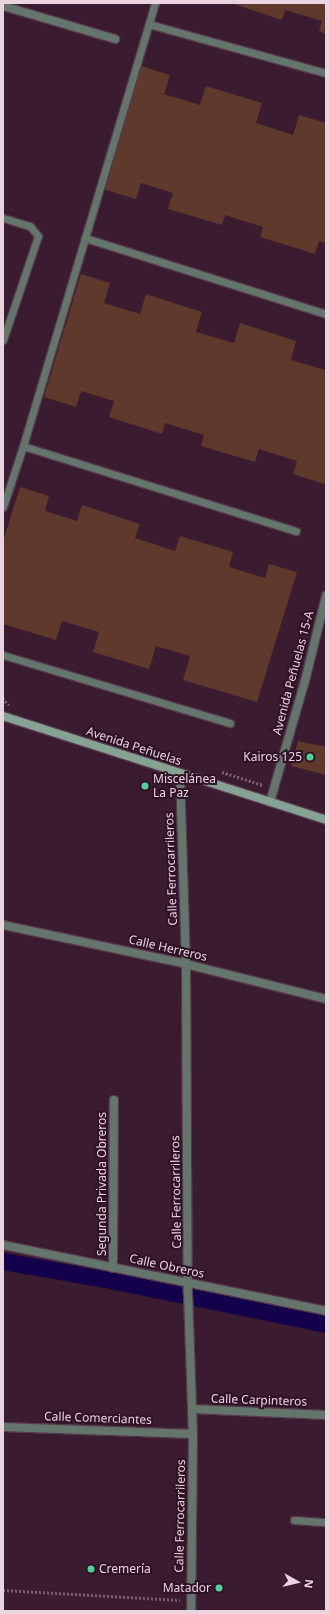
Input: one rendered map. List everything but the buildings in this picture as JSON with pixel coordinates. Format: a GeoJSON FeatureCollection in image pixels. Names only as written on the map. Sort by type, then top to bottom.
{"type":"FeatureCollection","features":[{"type":"Feature","properties":{"kind":"street"},"geometry":{"type":"LineString","coordinates":[[3,6],[115,39]]}},
{"type":"Feature","properties":{"kind":"street","name":"Avenida Peñuelas 15-A"},"geometry":{"type":"LineString","coordinates":[[270,802],[305,681],[326,600]]}},
{"type":"Feature","properties":{"kind":"street","name":"Avenida Peñuelas"},"geometry":{"type":"LineString","coordinates":[[3,716],[326,820]]}},
{"type":"Feature","properties":{"kind":"street","name":"Calle Ferrocarrileros"},"geometry":{"type":"LineString","coordinates":[[180,773],[186,964],[188,1293],[193,1434],[191,1611]]}},
{"type":"Feature","properties":{"kind":"street","name":"Calle Herreros"},"geometry":{"type":"LineString","coordinates":[[3,925],[186,964],[326,999]]}},
{"type":"Feature","properties":{"kind":"street","name":"Segunda Privada Obreros"},"geometry":{"type":"LineString","coordinates":[[113,1268],[114,1100]]}},
{"type":"Feature","properties":{"kind":"street","name":"Calle Obreros"},"geometry":{"type":"LineString","coordinates":[[3,1245],[326,1311]]}},
{"type":"Feature","properties":{"kind":"street","name":"Calle Carpinteros"},"geometry":{"type":"LineString","coordinates":[[192,1409],[326,1414]]}},
{"type":"Feature","properties":{"kind":"street","name":"Calle Comerciantes"},"geometry":{"type":"LineString","coordinates":[[3,1427],[193,1434]]}},
{"type":"Feature","properties":{"kind":"lane"},"geometry":{"type":"LineString","coordinates":[[3,507],[23,446],[155,3]]}},
{"type":"Feature","properties":{"kind":"lane"},"geometry":{"type":"LineString","coordinates":[[149,24],[326,73]]}},
{"type":"Feature","properties":{"kind":"lane"},"geometry":{"type":"LineString","coordinates":[[3,218],[30,226],[38,236],[3,340]]}},
{"type":"Feature","properties":{"kind":"lane"},"geometry":{"type":"LineString","coordinates":[[85,238],[326,314]]}},
{"type":"Feature","properties":{"kind":"lane"},"geometry":{"type":"LineString","coordinates":[[23,446],[296,531]]}},
{"type":"Feature","properties":{"kind":"lane"},"geometry":{"type":"LineString","coordinates":[[3,655],[230,723]]}},
{"type":"Feature","properties":{"kind":"lane"},"geometry":{"type":"LineString","coordinates":[[294,1520],[326,1522]]}},
{"type":"Feature","properties":{"kind":"path"},"geometry":{"type":"LineString","coordinates":[[3,1590],[191,1601]]}},
{"type":"Feature","properties":{"kind":"waterway"},"geometry":{"type":"LineString","coordinates":[[3,1261],[115,1281],[326,1324]]}},
{"type":"Feature","properties":{"kind":"place","name":"Kairos 125"},"geometry":{"type":"Point","coordinates":[310,757]}},
{"type":"Feature","properties":{"kind":"place","name":"Miscelánea La Paz"},"geometry":{"type":"Point","coordinates":[145,786]}},
{"type":"Feature","properties":{"kind":"place","name":"Cremería"},"geometry":{"type":"Point","coordinates":[91,1569]}},
{"type":"Feature","properties":{"kind":"place","name":"Matador"},"geometry":{"type":"Point","coordinates":[219,1588]}}]}
